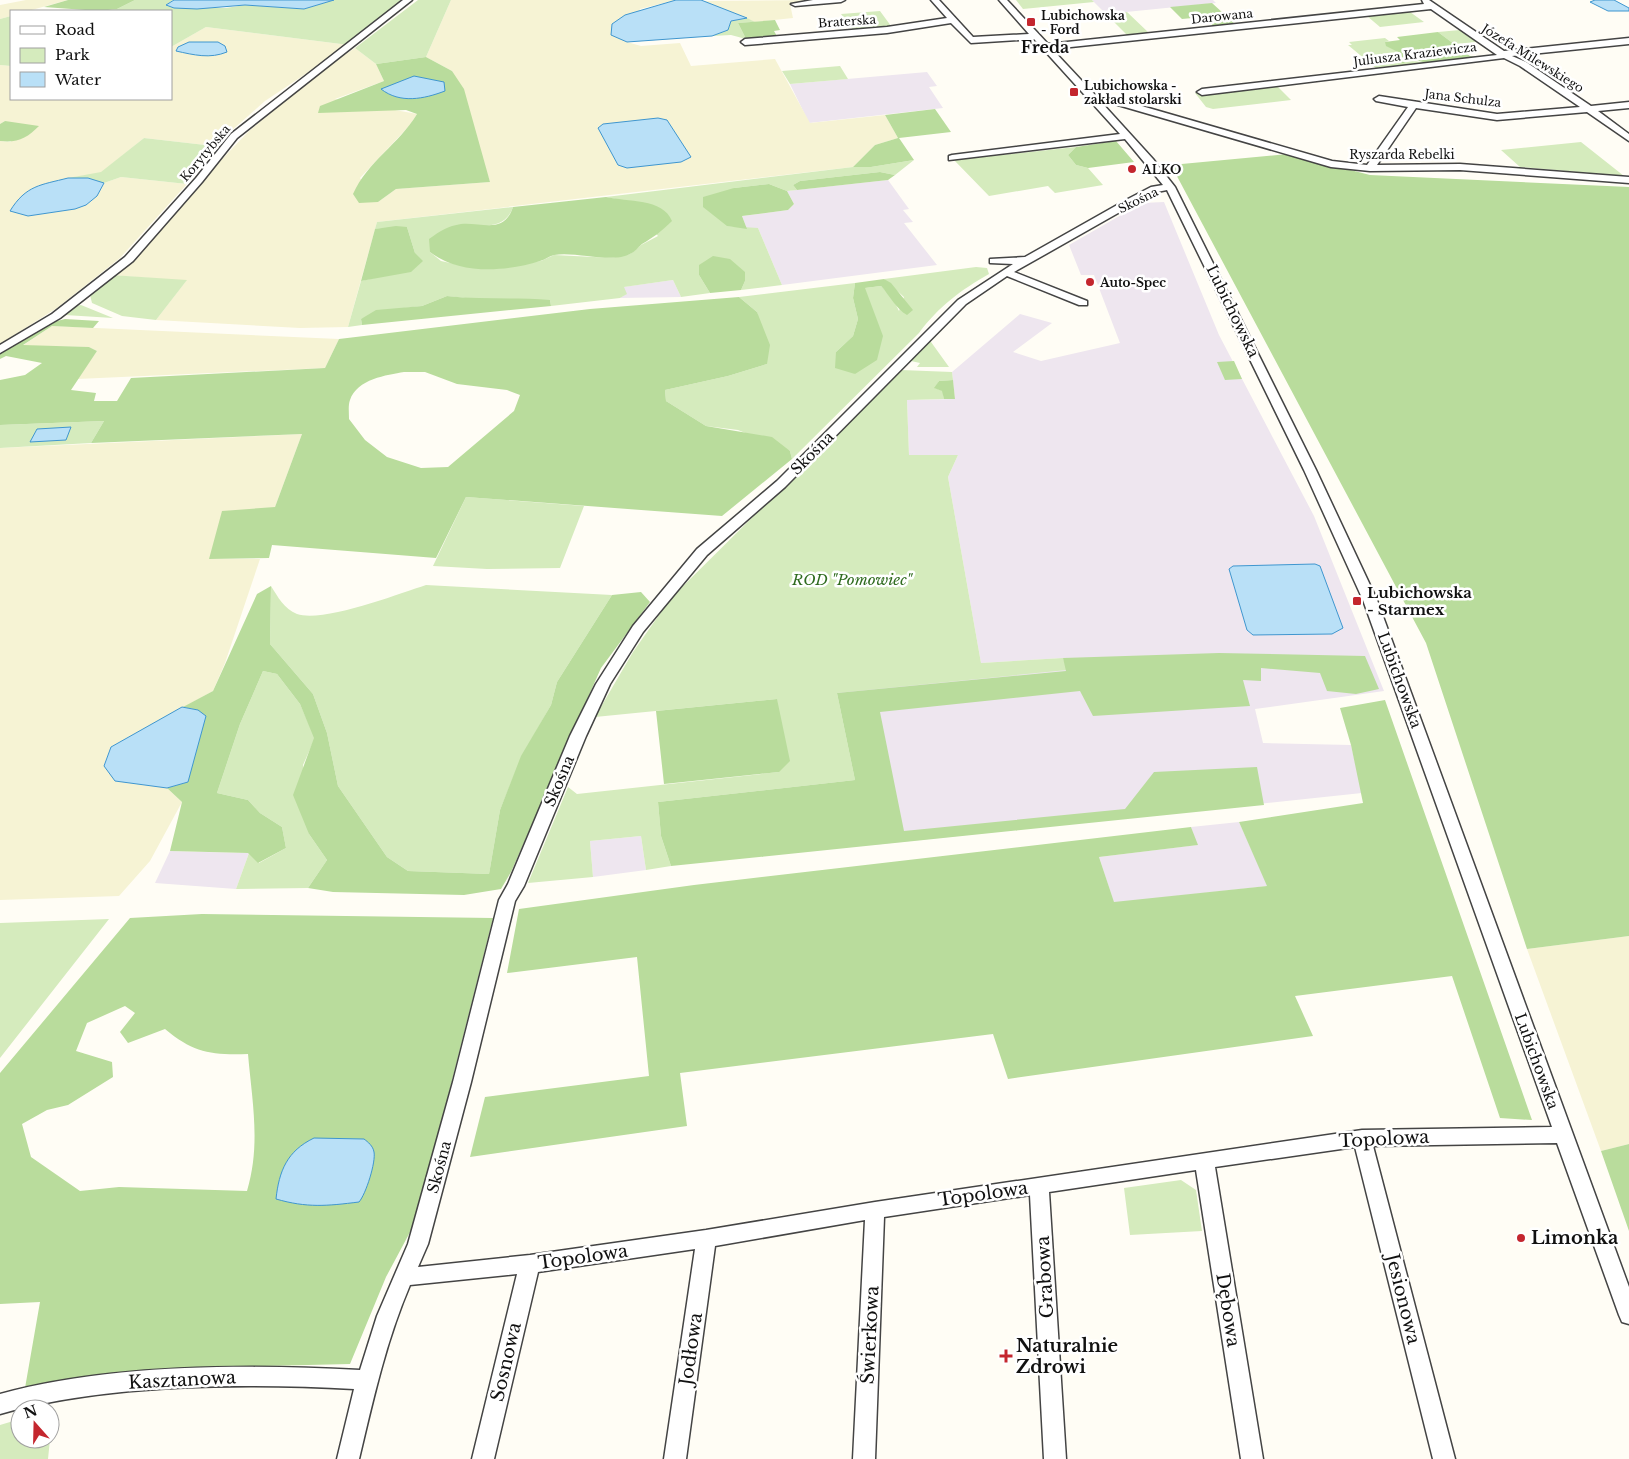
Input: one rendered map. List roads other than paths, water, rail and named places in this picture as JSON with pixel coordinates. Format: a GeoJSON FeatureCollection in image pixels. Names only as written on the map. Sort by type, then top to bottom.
{"type":"FeatureCollection","features":[{"type":"Feature","properties":{"kind":"street","name":"Korytybska"},"geometry":{"type":"LineString","coordinates":[[0,350],[56,316],[129,259],[199,180],[234,136],[408,0]]}},
{"type":"Feature","properties":{"kind":"street"},"geometry":{"type":"LineString","coordinates":[[795,4],[840,0]]}},
{"type":"Feature","properties":{"kind":"street"},"geometry":{"type":"LineString","coordinates":[[935,0],[971,40],[1036,36]]}},
{"type":"Feature","properties":{"kind":"street","name":"Lubichowska"},"geometry":{"type":"LineString","coordinates":[[1003,0],[1127,136],[1170,187],[1179,201],[1317,484],[1370,600],[1629,1315]]}},
{"type":"Feature","properties":{"kind":"street","name":"Józefa Milewskiego"},"geometry":{"type":"LineString","coordinates":[[1424,0],[1502,54],[1523,64],[1629,138]]}},
{"type":"Feature","properties":{"kind":"street","name":"Darowana"},"geometry":{"type":"LineString","coordinates":[[1046,47],[1432,6]]}},
{"type":"Feature","properties":{"kind":"street","name":"Braterska"},"geometry":{"type":"LineString","coordinates":[[745,42],[887,30],[952,20]]}},
{"type":"Feature","properties":{"kind":"street","name":"Juliusza Kraziewicza"},"geometry":{"type":"LineString","coordinates":[[1202,92],[1500,57],[1502,54],[1629,41]]}},
{"type":"Feature","properties":{"kind":"street","name":"Jana Schulza"},"geometry":{"type":"LineString","coordinates":[[1379,99],[1497,117],[1629,105]]}},
{"type":"Feature","properties":{"kind":"street","name":"Ryszarda Rebelki"},"geometry":{"type":"LineString","coordinates":[[1094,100],[1111,100],[1331,164],[1370,168],[1460,167],[1629,180]]}},
{"type":"Feature","properties":{"kind":"street","name":"Jana Schulza"},"geometry":{"type":"LineString","coordinates":[[1370,168],[1414,105]]}},
{"type":"Feature","properties":{"kind":"street"},"geometry":{"type":"LineString","coordinates":[[952,158],[1127,136]]}},
{"type":"Feature","properties":{"kind":"street","name":"Skośna"},"geometry":{"type":"LineString","coordinates":[[1000,267],[1029,260],[1155,189],[1170,187]]}},
{"type":"Feature","properties":{"kind":"street","name":"Skośna"},"geometry":{"type":"LineString","coordinates":[[348,1459],[367,1380],[388,1316],[418,1244],[508,900],[516,886],[578,736],[603,684],[638,630],[702,552],[781,484],[962,302],[1000,267],[1017,259],[1029,260]]}},
{"type":"Feature","properties":{"kind":"street"},"geometry":{"type":"LineString","coordinates":[[1000,267],[1083,303]]}},
{"type":"Feature","properties":{"kind":"street","name":"Topolowa"},"geometry":{"type":"LineString","coordinates":[[405,1277],[530,1264],[706,1239],[875,1210],[1362,1138],[1563,1135]]}},
{"type":"Feature","properties":{"kind":"street","name":"Jesionowa"},"geometry":{"type":"LineString","coordinates":[[1362,1138],[1444,1459]]}},
{"type":"Feature","properties":{"kind":"street","name":"Dębowa"},"geometry":{"type":"LineString","coordinates":[[1204,1160],[1252,1459]]}},
{"type":"Feature","properties":{"kind":"street","name":"Grabowa"},"geometry":{"type":"LineString","coordinates":[[1039,1186],[1055,1459]]}},
{"type":"Feature","properties":{"kind":"street","name":"Świerkowa"},"geometry":{"type":"LineString","coordinates":[[864,1459],[875,1210]]}},
{"type":"Feature","properties":{"kind":"street","name":"Jodłowa"},"geometry":{"type":"LineString","coordinates":[[675,1459],[706,1239]]}},
{"type":"Feature","properties":{"kind":"street","name":"Sosnowa"},"geometry":{"type":"LineString","coordinates":[[483,1459],[530,1264]]}},
{"type":"Feature","properties":{"kind":"street","name":"Kasztanowa"},"geometry":{"type":"LineString","coordinates":[[0,1404],[16,1399],[109,1383],[288,1376],[367,1380]]}},
{"type":"Feature","properties":{"kind":"water"},"geometry":{"type":"Polygon","coordinates":[[[174,0],[334,0],[304,9],[245,5],[197,9],[174,8],[166,5],[174,0]]]}},
{"type":"Feature","properties":{"kind":"water"},"geometry":{"type":"Polygon","coordinates":[[[676,0],[701,0],[747,18],[731,21],[728,30],[712,36],[627,42],[611,35],[612,24],[625,15],[676,0]]]}},
{"type":"Feature","properties":{"kind":"water"},"geometry":{"type":"Polygon","coordinates":[[[1595,0],[1614,0],[1629,8],[1629,11],[1608,11],[1590,2],[1595,0]]]}},
{"type":"Feature","properties":{"kind":"water"},"geometry":{"type":"Polygon","coordinates":[[[189,42],[218,42],[225,46],[227,52],[208,56],[176,51],[178,47],[189,42]]]}},
{"type":"Feature","properties":{"kind":"water"},"geometry":{"type":"Polygon","coordinates":[[[414,76],[444,82],[445,91],[412,99],[396,97],[381,89],[414,76]]]}},
{"type":"Feature","properties":{"kind":"water"},"geometry":{"type":"Polygon","coordinates":[[[658,118],[667,120],[691,157],[681,162],[627,168],[618,165],[598,128],[603,124],[658,118]]]}},
{"type":"Feature","properties":{"kind":"water"},"geometry":{"type":"Polygon","coordinates":[[[68,178],[88,178],[104,183],[97,196],[86,205],[75,209],[28,216],[10,211],[22,196],[35,187],[68,178]]]}},
{"type":"Feature","properties":{"kind":"water"},"geometry":{"type":"Polygon","coordinates":[[[71,427],[66,440],[30,442],[37,429],[71,427]]]}},
{"type":"Feature","properties":{"kind":"water"},"geometry":{"type":"Polygon","coordinates":[[[1315,564],[1320,566],[1343,628],[1332,634],[1253,635],[1247,630],[1229,569],[1233,566],[1315,564]]]}},
{"type":"Feature","properties":{"kind":"water"},"geometry":{"type":"Polygon","coordinates":[[[182,707],[198,710],[206,716],[188,782],[167,788],[115,781],[104,766],[111,747],[182,707]]]}},
{"type":"Feature","properties":{"kind":"water"},"geometry":{"type":"Polygon","coordinates":[[[314,1138],[364,1139],[369,1143],[374,1157],[372,1170],[365,1192],[359,1202],[317,1205],[298,1204],[276,1199],[279,1179],[286,1163],[297,1149],[314,1138]]]}},
{"type":"Feature","properties":{"kind":"place","name":"Lubichowska - Ford"},"geometry":{"type":"Point","coordinates":[1031,22]}},
{"type":"Feature","properties":{"kind":"place","name":"Lubichowska - zakład stolarski"},"geometry":{"type":"Point","coordinates":[1074,92]}},
{"type":"Feature","properties":{"kind":"place","name":"ALKO"},"geometry":{"type":"Point","coordinates":[1132,169]}},
{"type":"Feature","properties":{"kind":"place","name":"Auto-Spec"},"geometry":{"type":"Point","coordinates":[1090,282]}},
{"type":"Feature","properties":{"kind":"place","name":"Lubichowska - Starmex"},"geometry":{"type":"Point","coordinates":[1357,601]}},
{"type":"Feature","properties":{"kind":"place","name":"Limonka"},"geometry":{"type":"Point","coordinates":[1521,1238]}},
{"type":"Feature","properties":{"kind":"place","name":"Naturalnie Zdrowi"},"geometry":{"type":"Point","coordinates":[1006,1356]}},
{"type":"Feature","properties":{"kind":"district","name":"Freda"},"geometry":{"type":"Point","coordinates":[1045,47]}},
{"type":"Feature","properties":{"kind":"park label","name":"ROD \"Pomowiec\""},"geometry":{"type":"Point","coordinates":[852,579]}}]}
